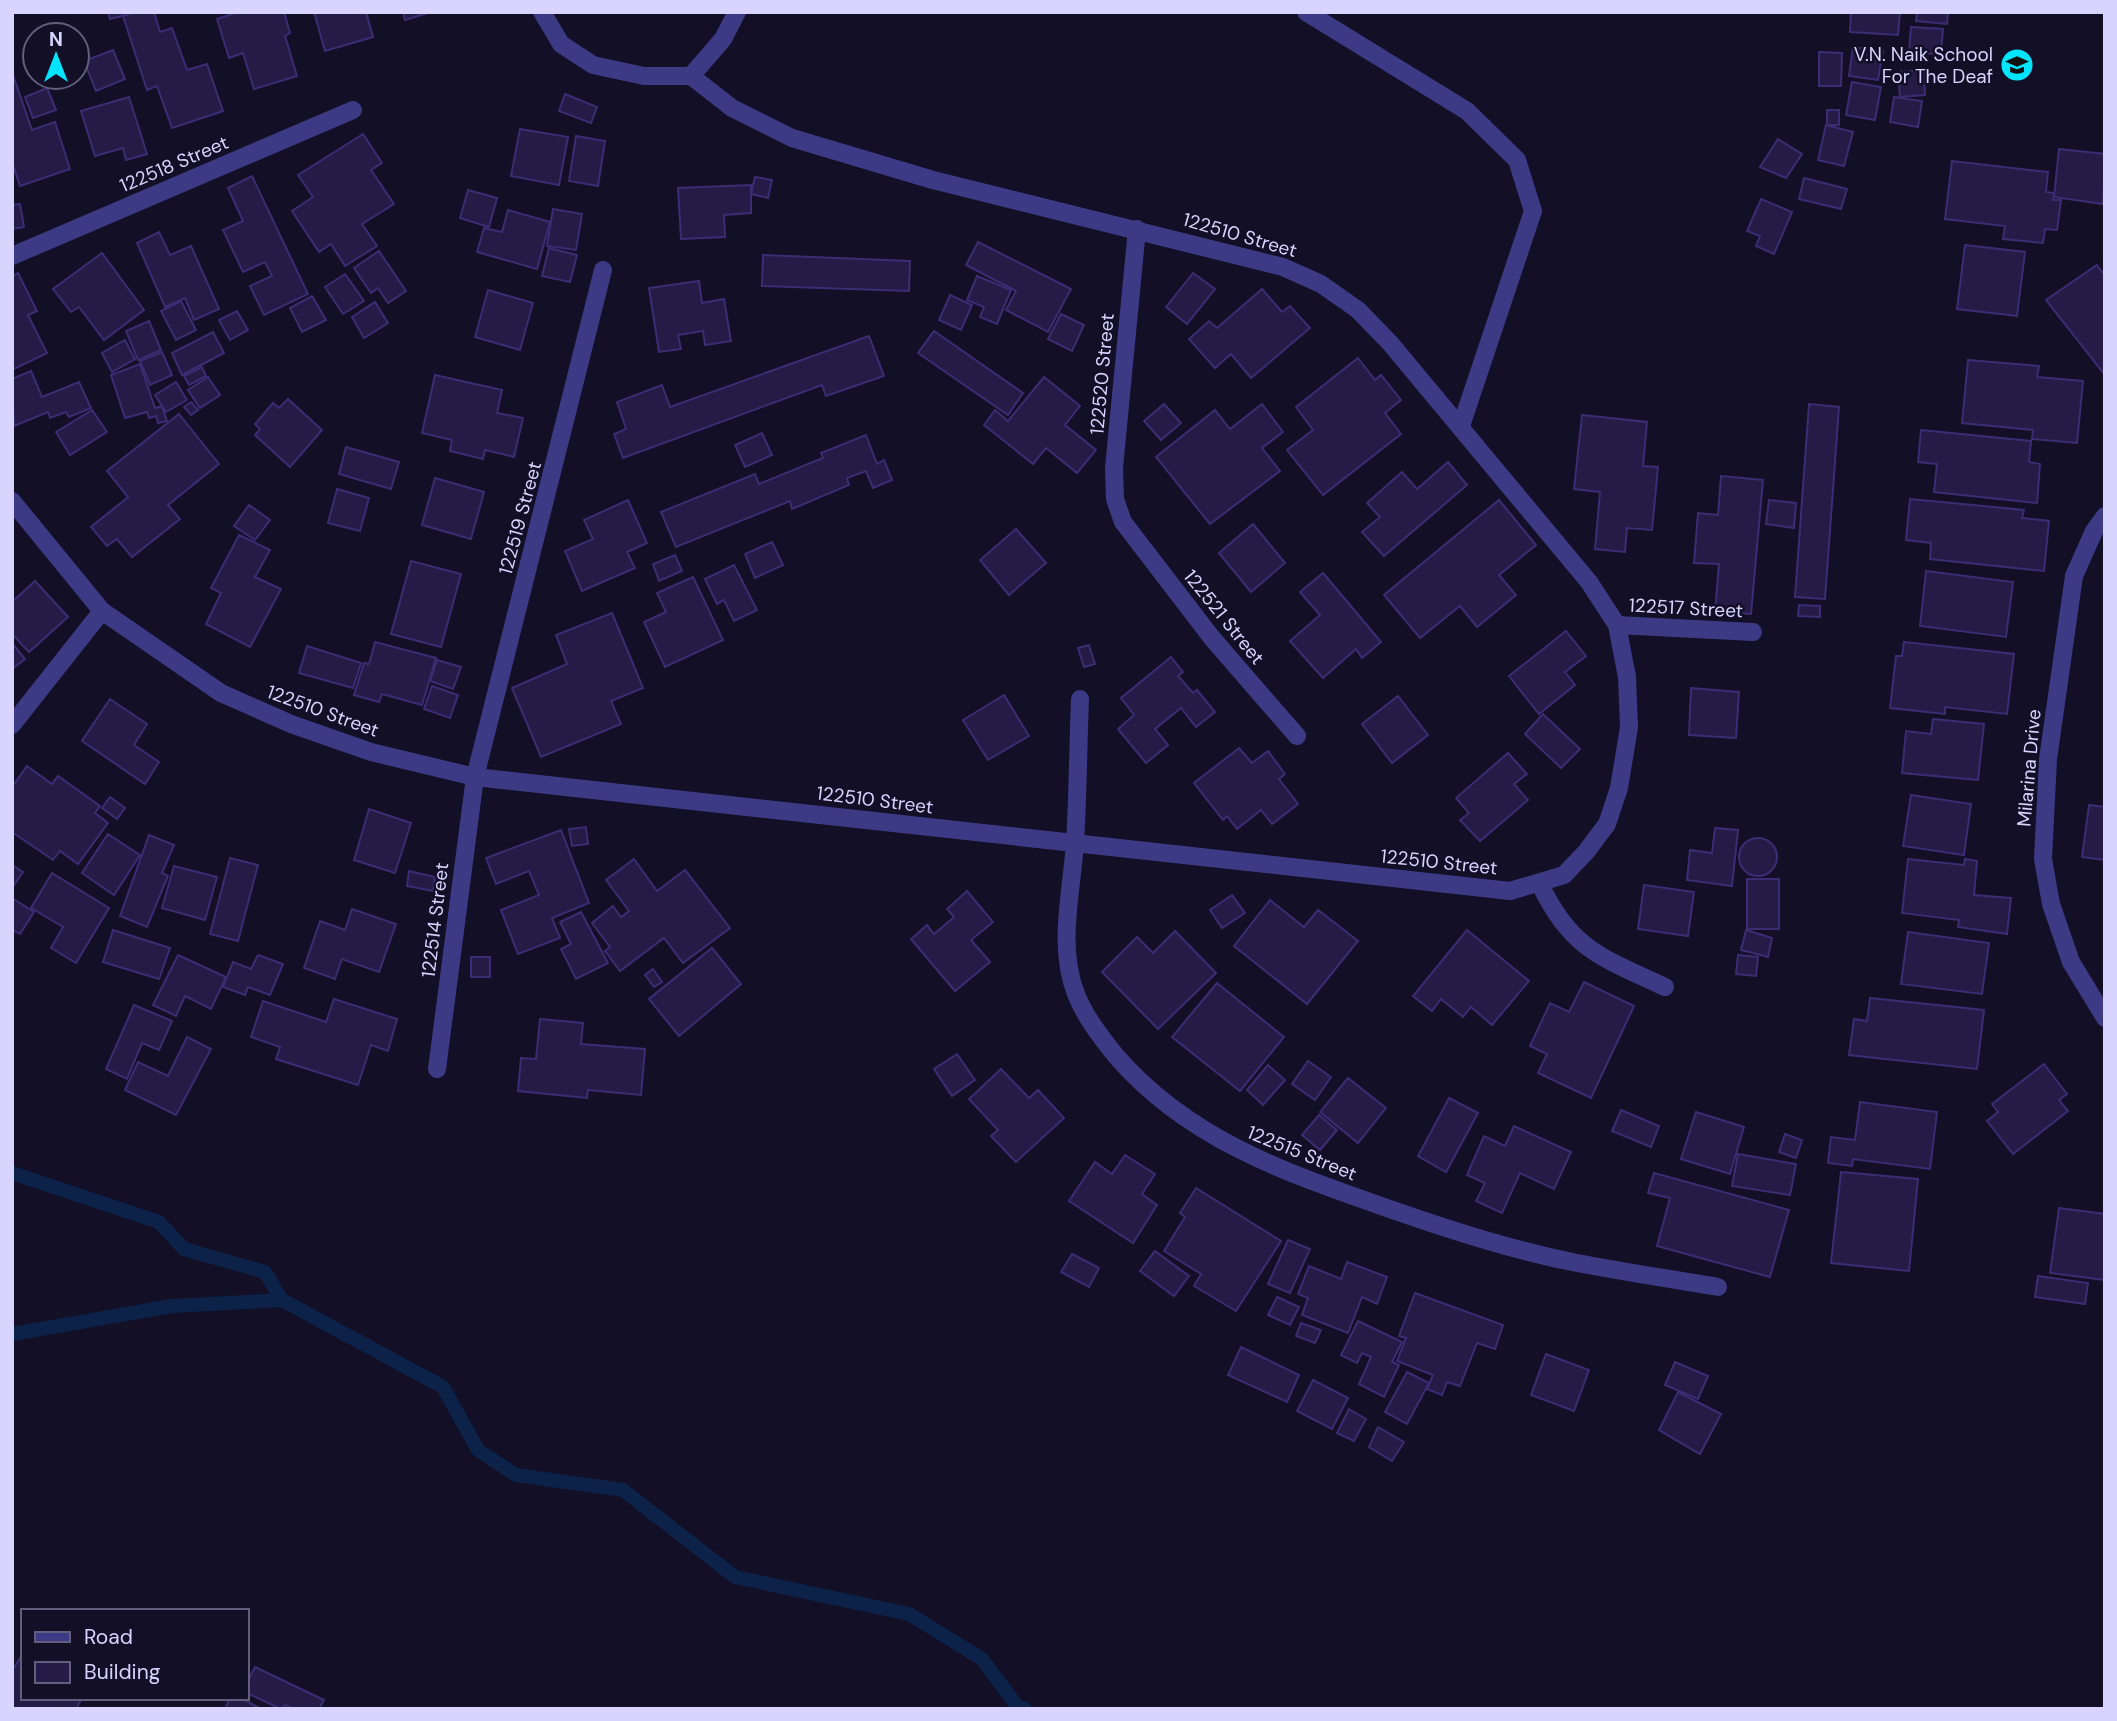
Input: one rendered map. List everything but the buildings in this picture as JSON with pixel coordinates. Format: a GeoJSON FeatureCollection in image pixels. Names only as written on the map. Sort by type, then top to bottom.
{"type":"FeatureCollection","features":[{"type":"Feature","properties":{"kind":"street"},"geometry":{"type":"LineString","coordinates":[[542,12],[561,44],[593,65],[644,76],[691,76],[723,39],[737,12]]}},
{"type":"Feature","properties":{"kind":"street"},"geometry":{"type":"LineString","coordinates":[[1306,12],[1467,111],[1517,160],[1533,211],[1461,426]]}},
{"type":"Feature","properties":{"kind":"street","name":"122510 Street"},"geometry":{"type":"LineString","coordinates":[[12,501],[102,611],[221,693],[291,724],[371,752],[475,777],[1510,891],[1564,875],[1587,852],[1607,824],[1619,788],[1629,727],[1627,677],[1617,625],[1588,582],[1461,426],[1390,342],[1358,310],[1321,284],[1283,267],[933,180],[792,138],[732,108],[691,76]]}},
{"type":"Feature","properties":{"kind":"street","name":"122518 Street"},"geometry":{"type":"LineString","coordinates":[[12,256],[353,110]]}},
{"type":"Feature","properties":{"kind":"street","name":"122520 Street"},"geometry":{"type":"LineString","coordinates":[[1123,522],[1115,499],[1114,468],[1137,229]]}},
{"type":"Feature","properties":{"kind":"street","name":"122519 Street"},"geometry":{"type":"LineString","coordinates":[[475,777],[603,270]]}},
{"type":"Feature","properties":{"kind":"street","name":"Milarina Drive"},"geometry":{"type":"LineString","coordinates":[[2105,516],[2094,531],[2074,576],[2048,759],[2043,859],[2051,904],[2071,962],[2105,1018]]}},
{"type":"Feature","properties":{"kind":"street","name":"122521 Street"},"geometry":{"type":"LineString","coordinates":[[1123,522],[1212,638],[1297,736]]}},
{"type":"Feature","properties":{"kind":"street"},"geometry":{"type":"LineString","coordinates":[[12,725],[102,611]]}},
{"type":"Feature","properties":{"kind":"street","name":"122517 Street"},"geometry":{"type":"LineString","coordinates":[[1617,625],[1753,632]]}},
{"type":"Feature","properties":{"kind":"street"},"geometry":{"type":"LineString","coordinates":[[1075,845],[1080,699]]}},
{"type":"Feature","properties":{"kind":"street","name":"122514 Street"},"geometry":{"type":"LineString","coordinates":[[437,1069],[475,777]]}},
{"type":"Feature","properties":{"kind":"street","name":"122515 Street"},"geometry":{"type":"LineString","coordinates":[[1075,845],[1067,952],[1076,994],[1098,1034],[1128,1069],[1173,1112],[1244,1153],[1317,1184],[1468,1237],[1576,1263],[1718,1287]]}},
{"type":"Feature","properties":{"kind":"street"},"geometry":{"type":"LineString","coordinates":[[1540,884],[1552,910],[1584,947],[1665,987]]}},
{"type":"Feature","properties":{"kind":"waterway"},"geometry":{"type":"LineString","coordinates":[[12,1173],[159,1222],[184,1249],[265,1272],[282,1300]]}},
{"type":"Feature","properties":{"kind":"waterway"},"geometry":{"type":"LineString","coordinates":[[12,1334],[172,1306],[282,1300],[443,1387],[478,1450],[516,1475],[623,1490],[735,1577],[909,1614],[982,1659],[1017,1706],[1025,1709]]}},
{"type":"Feature","properties":{"kind":"place","name":"V.N. Naik School For The Deaf"},"geometry":{"type":"Point","coordinates":[2017,65]}}]}
